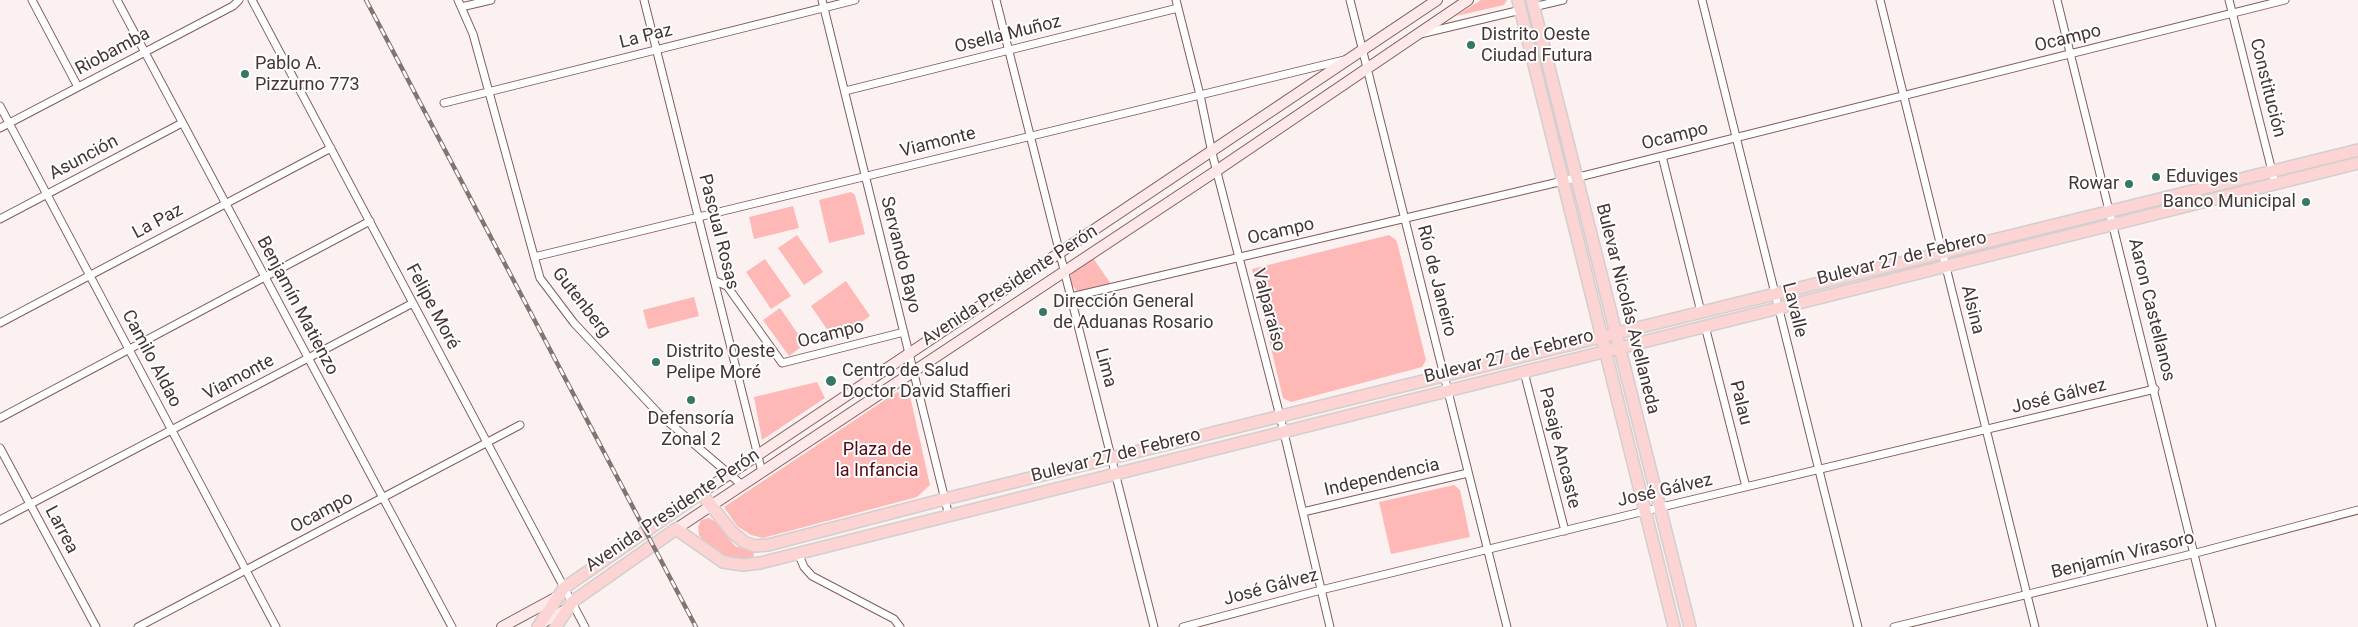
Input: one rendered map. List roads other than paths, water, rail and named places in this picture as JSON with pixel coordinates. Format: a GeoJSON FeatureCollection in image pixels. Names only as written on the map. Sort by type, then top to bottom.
{"type":"FeatureCollection","features":[{"type":"Feature","properties":{"kind":"main road","name":"Avenida Presidente Perón"},"geometry":{"type":"LineString","coordinates":[[537,626],[561,592],[701,493],[1212,153],[1437,0]]}},
{"type":"Feature","properties":{"kind":"main road","name":"Avenida Presidente Perón"},"geometry":{"type":"LineString","coordinates":[[556,627],[570,606],[676,529],[1216,171],[1468,0]]}},
{"type":"Feature","properties":{"kind":"main road","name":"Bulevar Nicolás Avellaneda"},"geometry":{"type":"LineString","coordinates":[[1533,4],[1618,348],[1690,627]]}},
{"type":"Feature","properties":{"kind":"main road","name":"Bulevar Nicolás Avellaneda"},"geometry":{"type":"LineString","coordinates":[[1519,5],[1674,627]]}},
{"type":"Feature","properties":{"kind":"main road","name":"Bulevar 27 de Febrero"},"geometry":{"type":"LineString","coordinates":[[701,493],[732,532],[744,542],[755,546],[768,545],[1112,457],[2358,150]]}},
{"type":"Feature","properties":{"kind":"main road","name":"Bulevar 27 de Febrero"},"geometry":{"type":"LineString","coordinates":[[676,529],[723,562],[743,565],[949,516],[2358,163]]}},
{"type":"Feature","properties":{"kind":"main road"},"geometry":{"type":"LineString","coordinates":[[502,627],[561,592]]}},
{"type":"Feature","properties":{"kind":"main road"},"geometry":{"type":"LineString","coordinates":[[537,626],[570,606]]}},
{"type":"Feature","properties":{"kind":"street"},"geometry":{"type":"LineString","coordinates":[[32,0],[78,87]]}},
{"type":"Feature","properties":{"kind":"street","name":"Benjamín Matienzo"},"geometry":{"type":"LineString","coordinates":[[116,0],[452,627]]}},
{"type":"Feature","properties":{"kind":"street","name":"Riobamba"},"geometry":{"type":"LineString","coordinates":[[0,128],[233,6],[239,0]]}},
{"type":"Feature","properties":{"kind":"street","name":"Felipe Moré"},"geometry":{"type":"LineString","coordinates":[[252,0],[487,442],[561,592],[585,627]]}},
{"type":"Feature","properties":{"kind":"street"},"geometry":{"type":"LineString","coordinates":[[459,4],[491,0]]}},
{"type":"Feature","properties":{"kind":"street","name":"Pascual Rosas"},"geometry":{"type":"LineString","coordinates":[[644,0],[762,472]]}},
{"type":"Feature","properties":{"kind":"street","name":"Servando Bayo"},"geometry":{"type":"LineString","coordinates":[[822,0],[949,516]]}},
{"type":"Feature","properties":{"kind":"street","name":"La Paz"},"geometry":{"type":"LineString","coordinates":[[444,103],[855,0]]}},
{"type":"Feature","properties":{"kind":"street","name":"Lima"},"geometry":{"type":"LineString","coordinates":[[996,0],[1154,627]]}},
{"type":"Feature","properties":{"kind":"street","name":"Valparaíso"},"geometry":{"type":"LineString","coordinates":[[1176,0],[1200,95],[1216,171],[1280,416],[1330,627]]}},
{"type":"Feature","properties":{"kind":"street","name":"Río de Janeiro"},"geometry":{"type":"LineString","coordinates":[[1350,0],[1507,627]]}},
{"type":"Feature","properties":{"kind":"street"},"geometry":{"type":"LineString","coordinates":[[1533,4],[1564,0]]}},
{"type":"Feature","properties":{"kind":"street","name":"Lavalle"},"geometry":{"type":"LineString","coordinates":[[1702,0],[1858,627]]}},
{"type":"Feature","properties":{"kind":"street","name":"Alsina"},"geometry":{"type":"LineString","coordinates":[[1880,0],[2035,627]]}},
{"type":"Feature","properties":{"kind":"street","name":"Aaron Castellanos"},"geometry":{"type":"LineString","coordinates":[[2057,0],[2196,554],[2212,627]]}},
{"type":"Feature","properties":{"kind":"street","name":"Constitución"},"geometry":{"type":"LineString","coordinates":[[2229,0],[2275,183]]}},
{"type":"Feature","properties":{"kind":"street","name":"Ocampo"},"geometry":{"type":"LineString","coordinates":[[1071,297],[1576,178],[2285,0]]}},
{"type":"Feature","properties":{"kind":"street","name":"Gutenberg"},"geometry":{"type":"LineString","coordinates":[[459,4],[473,34],[540,278],[574,323],[659,414],[742,485]]}},
{"type":"Feature","properties":{"kind":"street"},"geometry":{"type":"LineString","coordinates":[[1415,36],[1519,5]]}},
{"type":"Feature","properties":{"kind":"street","name":"Osella Muñoz"},"geometry":{"type":"LineString","coordinates":[[845,91],[1178,8]]}},
{"type":"Feature","properties":{"kind":"street","name":"Viamonte"},"geometry":{"type":"LineString","coordinates":[[534,257],[1350,58]]}},
{"type":"Feature","properties":{"kind":"street","name":"Camilo Aldao"},"geometry":{"type":"LineString","coordinates":[[0,106],[276,627]]}},
{"type":"Feature","properties":{"kind":"street","name":"Asunción"},"geometry":{"type":"LineString","coordinates":[[0,219],[182,123]]}},
{"type":"Feature","properties":{"kind":"street","name":"La Paz"},"geometry":{"type":"LineString","coordinates":[[0,323],[331,148]]}},
{"type":"Feature","properties":{"kind":"street"},"geometry":{"type":"LineString","coordinates":[[1662,156],[1701,312]]}},
{"type":"Feature","properties":{"kind":"street"},"geometry":{"type":"LineString","coordinates":[[0,418],[370,221]]}},
{"type":"Feature","properties":{"kind":"street","name":"Ocampo"},"geometry":{"type":"LineString","coordinates":[[715,281],[727,286],[782,363],[904,332]]}},
{"type":"Feature","properties":{"kind":"street","name":"Viamonte"},"geometry":{"type":"LineString","coordinates":[[0,520],[413,303]]}},
{"type":"Feature","properties":{"kind":"street","name":"Palau"},"geometry":{"type":"LineString","coordinates":[[1705,326],[1746,487]]}},
{"type":"Feature","properties":{"kind":"street","name":"Pasaje Ancaste"},"geometry":{"type":"LineString","coordinates":[[1524,372],[1565,531]]}},
{"type":"Feature","properties":{"kind":"street","name":"José Gálvez"},"geometry":{"type":"LineString","coordinates":[[1183,627],[1321,590],[2155,389]]}},
{"type":"Feature","properties":{"kind":"street","name":"Ocampo"},"geometry":{"type":"LineString","coordinates":[[138,627],[520,425]]}},
{"type":"Feature","properties":{"kind":"street","name":"Larrea"},"geometry":{"type":"LineString","coordinates":[[0,448],[96,627]]}},
{"type":"Feature","properties":{"kind":"street","name":"Independencia"},"geometry":{"type":"LineString","coordinates":[[1303,512],[1468,473]]}},
{"type":"Feature","properties":{"kind":"street","name":"Benjamín Virasoro"},"geometry":{"type":"LineString","coordinates":[[1894,627],[2196,554],[2358,510]]}},
{"type":"Feature","properties":{"kind":"street"},"geometry":{"type":"LineString","coordinates":[[798,553],[804,567],[812,576],[894,619],[900,627]]}},
{"type":"Feature","properties":{"kind":"railway"},"geometry":{"type":"LineString","coordinates":[[366,0],[696,627]]}},
{"type":"Feature","properties":{"kind":"place","name":"Distrito Oeste Ciudad Futura"},"geometry":{"type":"Point","coordinates":[1471,45]}},
{"type":"Feature","properties":{"kind":"place","name":"Pablo A. Pizzurno 773"},"geometry":{"type":"Point","coordinates":[245,74]}},
{"type":"Feature","properties":{"kind":"place","name":"Eduviges"},"geometry":{"type":"Point","coordinates":[2156,177]}},
{"type":"Feature","properties":{"kind":"place","name":"Rowar"},"geometry":{"type":"Point","coordinates":[2129,184]}},
{"type":"Feature","properties":{"kind":"place","name":"Banco Municipal"},"geometry":{"type":"Point","coordinates":[2306,202]}},
{"type":"Feature","properties":{"kind":"place","name":"Dirección General de Aduanas Rosario"},"geometry":{"type":"Point","coordinates":[1043,312]}},
{"type":"Feature","properties":{"kind":"place","name":"Distrito Oeste Pelipe Moré"},"geometry":{"type":"Point","coordinates":[656,362]}},
{"type":"Feature","properties":{"kind":"place","name":"Centro de Salud Doctor David Staffieri"},"geometry":{"type":"Point","coordinates":[831,381]}},
{"type":"Feature","properties":{"kind":"place","name":"Defensoría Zonal 2"},"geometry":{"type":"Point","coordinates":[691,400]}},
{"type":"Feature","properties":{"kind":"park label","name":"Plaza de la Infancia"},"geometry":{"type":"Point","coordinates":[877,460]}}]}
